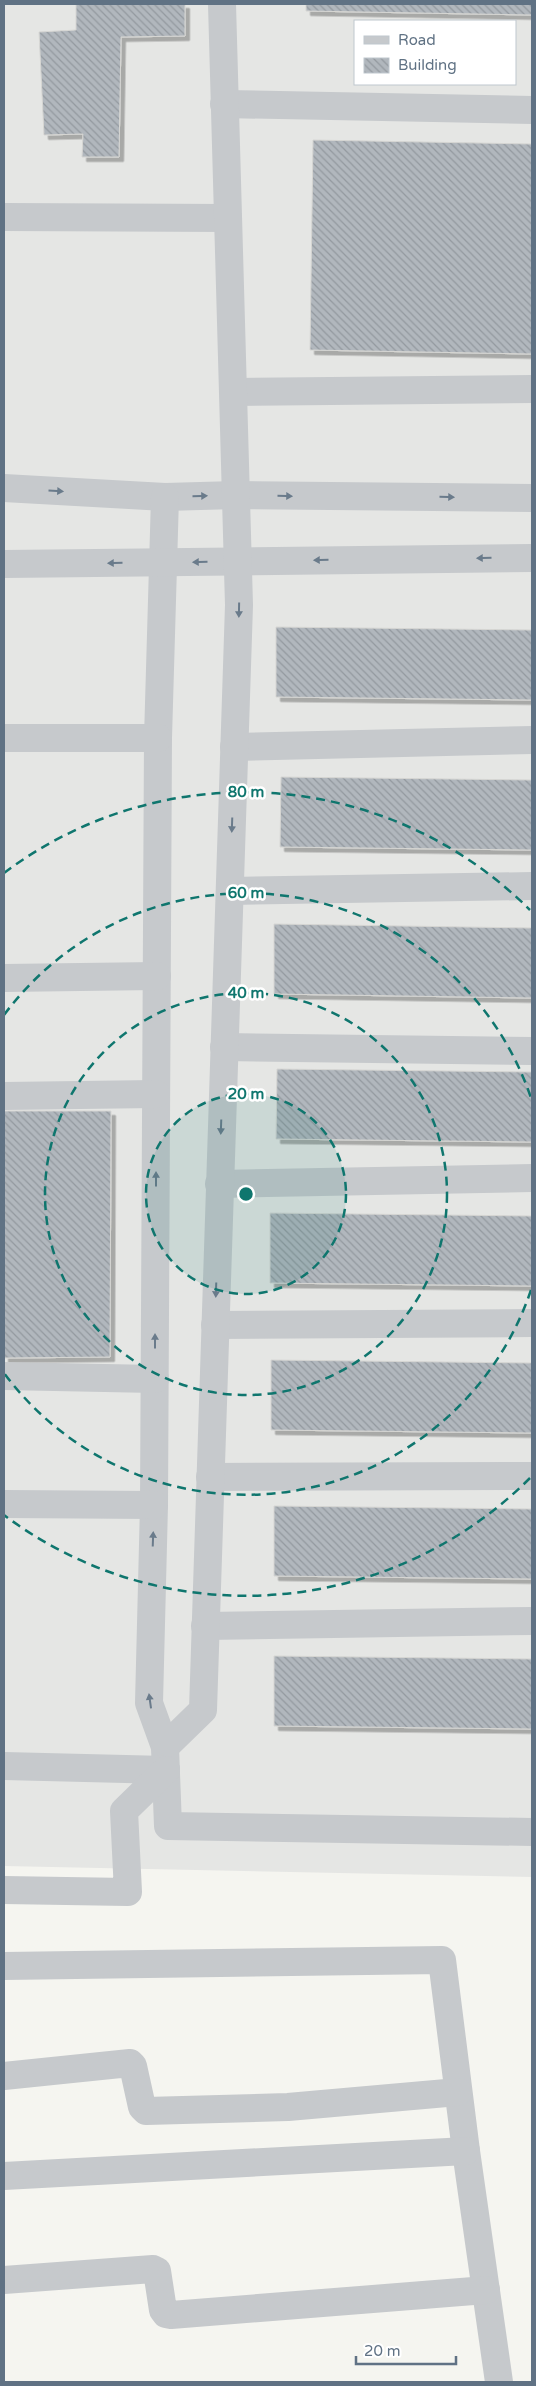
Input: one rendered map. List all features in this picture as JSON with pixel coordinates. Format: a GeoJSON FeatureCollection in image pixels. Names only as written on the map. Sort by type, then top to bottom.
{"type":"FeatureCollection","features":[{"type":"Feature","properties":{"kind":"street"},"geometry":{"type":"LineString","coordinates":[[4,1890],[128,1892],[124,1811],[203,1710],[239,605],[222,4]]}},
{"type":"Feature","properties":{"kind":"street"},"geometry":{"type":"LineString","coordinates":[[224,104],[532,110]]}},
{"type":"Feature","properties":{"kind":"street"},"geometry":{"type":"LineString","coordinates":[[4,217],[228,218]]}},
{"type":"Feature","properties":{"kind":"street"},"geometry":{"type":"LineString","coordinates":[[234,392],[532,389]]}},
{"type":"Feature","properties":{"kind":"street"},"geometry":{"type":"LineString","coordinates":[[4,488],[165,497],[532,498]]}},
{"type":"Feature","properties":{"kind":"street"},"geometry":{"type":"LineString","coordinates":[[165,497],[158,738],[154,1504],[149,1703],[165,1758],[168,1826],[532,1832]]}},
{"type":"Feature","properties":{"kind":"street"},"geometry":{"type":"LineString","coordinates":[[4,564],[532,558]]}},
{"type":"Feature","properties":{"kind":"street"},"geometry":{"type":"LineString","coordinates":[[4,738],[158,738]]}},
{"type":"Feature","properties":{"kind":"street"},"geometry":{"type":"LineString","coordinates":[[234,747],[532,740]]}},
{"type":"Feature","properties":{"kind":"street"},"geometry":{"type":"LineString","coordinates":[[230,891],[532,886]]}},
{"type":"Feature","properties":{"kind":"street"},"geometry":{"type":"LineString","coordinates":[[4,978],[156,976]]}},
{"type":"Feature","properties":{"kind":"street"},"geometry":{"type":"LineString","coordinates":[[224,1048],[532,1051]]}},
{"type":"Feature","properties":{"kind":"street"},"geometry":{"type":"LineString","coordinates":[[4,1096],[156,1094]]}},
{"type":"Feature","properties":{"kind":"street"},"geometry":{"type":"LineString","coordinates":[[219,1184],[532,1178]]}},
{"type":"Feature","properties":{"kind":"street"},"geometry":{"type":"LineString","coordinates":[[215,1325],[532,1323]]}},
{"type":"Feature","properties":{"kind":"street"},"geometry":{"type":"LineString","coordinates":[[4,1376],[155,1379]]}},
{"type":"Feature","properties":{"kind":"street"},"geometry":{"type":"LineString","coordinates":[[210,1477],[532,1476]]}},
{"type":"Feature","properties":{"kind":"street"},"geometry":{"type":"LineString","coordinates":[[4,1504],[154,1504]]}},
{"type":"Feature","properties":{"kind":"street"},"geometry":{"type":"LineString","coordinates":[[205,1626],[532,1621]]}},
{"type":"Feature","properties":{"kind":"street"},"geometry":{"type":"LineString","coordinates":[[4,1766],[165,1758]]}},
{"type":"Feature","properties":{"kind":"street"},"geometry":{"type":"LineString","coordinates":[[4,1966],[442,1960],[466,2151],[500,2382]]}},
{"type":"Feature","properties":{"kind":"street"},"geometry":{"type":"LineString","coordinates":[[4,2076],[130,2063],[133,2066],[142,2107],[146,2111],[274,2108],[458,2092]]}},
{"type":"Feature","properties":{"kind":"street"},"geometry":{"type":"LineString","coordinates":[[4,2176],[466,2151]]}},
{"type":"Feature","properties":{"kind":"street"},"geometry":{"type":"LineString","coordinates":[[4,2280],[153,2269],[158,2271],[160,2277],[164,2310],[166,2314],[171,2315],[486,2290]]}},
{"type":"Feature","properties":{"kind":"shaded area"},"geometry":{"type":"Polygon","coordinates":[[[4,4],[532,4],[532,1877],[4,1866],[4,4]]]}},
{"type":"Feature","properties":{"kind":"building"},"geometry":{"type":"Polygon","coordinates":[[[76,4],[185,4],[185,36],[121,37],[119,157],[82,157],[83,134],[44,135],[39,32],[76,30],[76,4]]]}},
{"type":"Feature","properties":{"kind":"building"},"geometry":{"type":"Polygon","coordinates":[[[306,4],[532,4],[532,15],[306,11],[306,4]]]}},
{"type":"Feature","properties":{"kind":"building"},"geometry":{"type":"Polygon","coordinates":[[[313,140],[532,144],[532,354],[310,350],[313,140]]]}},
{"type":"Feature","properties":{"kind":"building"},"geometry":{"type":"Polygon","coordinates":[[[276,627],[532,630],[532,700],[276,697],[276,627]]]}},
{"type":"Feature","properties":{"kind":"building"},"geometry":{"type":"Polygon","coordinates":[[[281,777],[532,780],[532,850],[280,847],[281,777]]]}},
{"type":"Feature","properties":{"kind":"building"},"geometry":{"type":"Polygon","coordinates":[[[274,924],[532,928],[532,998],[274,994],[274,924]]]}},
{"type":"Feature","properties":{"kind":"building"},"geometry":{"type":"Polygon","coordinates":[[[277,1069],[532,1072],[532,1142],[276,1139],[277,1069]]]}},
{"type":"Feature","properties":{"kind":"building"},"geometry":{"type":"Polygon","coordinates":[[[4,1111],[111,1111],[110,1357],[4,1358],[4,1111]]]}},
{"type":"Feature","properties":{"kind":"building"},"geometry":{"type":"Polygon","coordinates":[[[270,1213],[532,1216],[532,1286],[270,1283],[270,1213]]]}},
{"type":"Feature","properties":{"kind":"building"},"geometry":{"type":"Polygon","coordinates":[[[271,1360],[532,1363],[532,1433],[271,1430],[271,1360]]]}},
{"type":"Feature","properties":{"kind":"building"},"geometry":{"type":"Polygon","coordinates":[[[274,1506],[532,1509],[532,1579],[274,1576],[274,1506]]]}},
{"type":"Feature","properties":{"kind":"building"},"geometry":{"type":"Polygon","coordinates":[[[274,1656],[532,1659],[532,1729],[274,1726],[274,1656]]]}}]}
